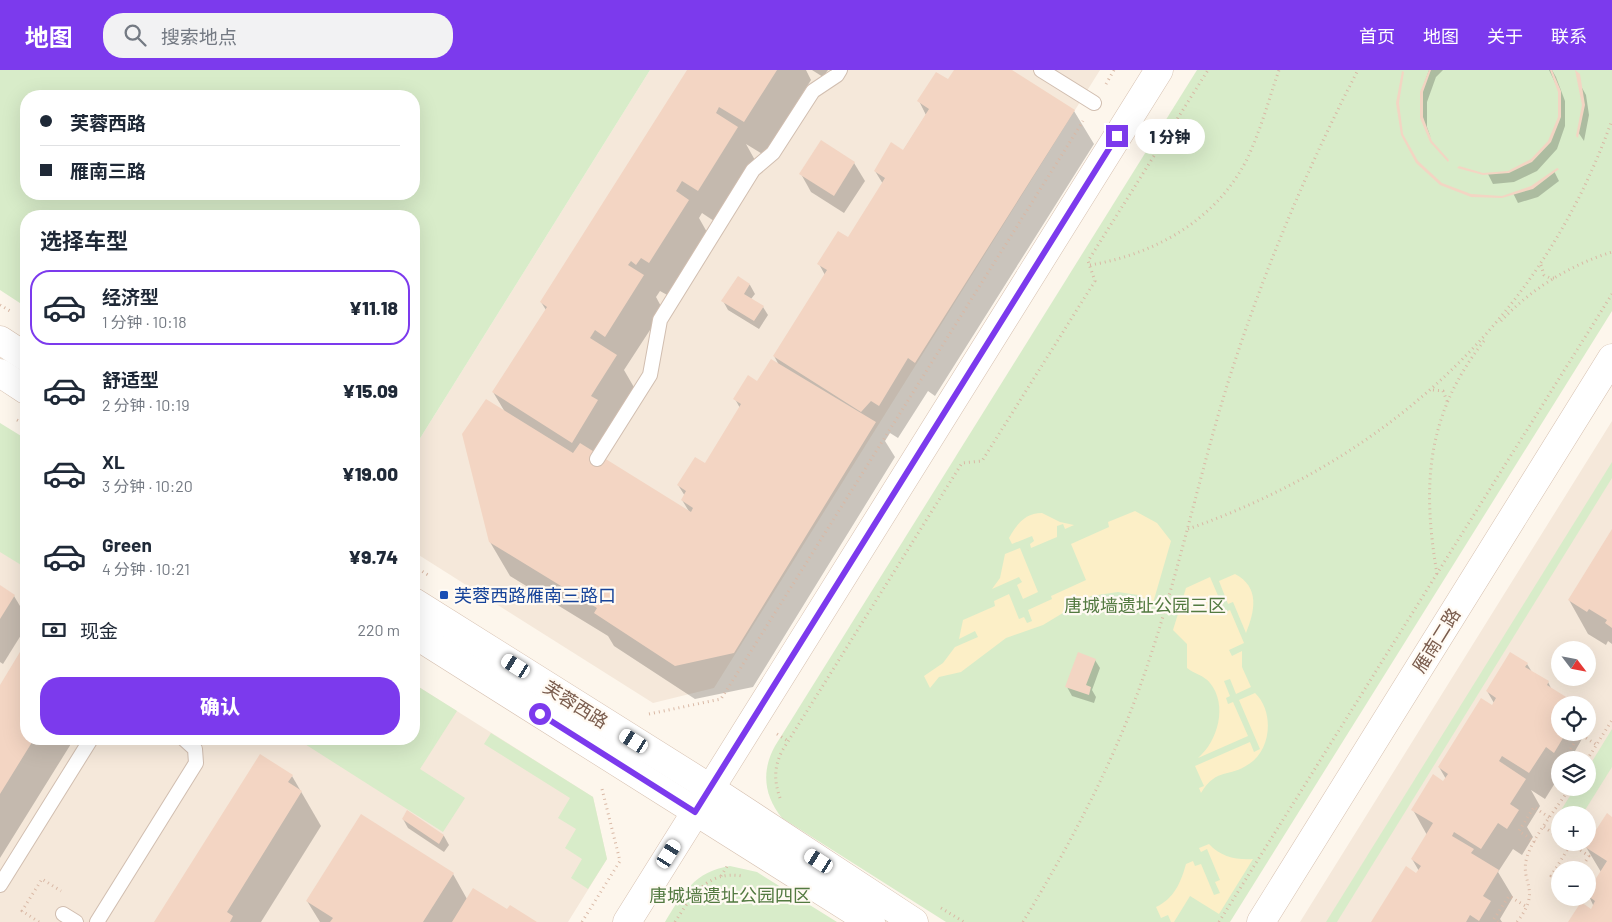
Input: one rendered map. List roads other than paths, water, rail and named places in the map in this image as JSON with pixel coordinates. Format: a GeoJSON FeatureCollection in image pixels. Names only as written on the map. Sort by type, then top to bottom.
{"type":"FeatureCollection","features":[{"type":"Feature","properties":{"kind":"street"},"geometry":{"type":"LineString","coordinates":[[626,922],[1159,70]]}},
{"type":"Feature","properties":{"kind":"street"},"geometry":{"type":"LineString","coordinates":[[0,340],[20,353]]}},
{"type":"Feature","properties":{"kind":"street","name":"雁南二路"},"geometry":{"type":"LineString","coordinates":[[1261,922],[1612,358]]}},
{"type":"Feature","properties":{"kind":"street"},"geometry":{"type":"LineString","coordinates":[[0,373],[20,386]]}},
{"type":"Feature","properties":{"kind":"street","name":"芙蓉西路"},"geometry":{"type":"LineString","coordinates":[[420,606],[710,788],[914,922]]}},
{"type":"Feature","properties":{"kind":"street","name":"芙蓉西路"},"geometry":{"type":"LineString","coordinates":[[420,638],[871,922]]}},
{"type":"Feature","properties":{"kind":"lane"},"geometry":{"type":"LineString","coordinates":[[597,459],[650,375],[660,320],[753,170],[773,153],[812,91],[837,75],[840,70]]}},
{"type":"Feature","properties":{"kind":"lane"},"geometry":{"type":"LineString","coordinates":[[1041,70],[1094,103]]}},
{"type":"Feature","properties":{"kind":"lane"},"geometry":{"type":"LineString","coordinates":[[0,885],[87,745]]}},
{"type":"Feature","properties":{"kind":"lane"},"geometry":{"type":"LineString","coordinates":[[97,922],[196,763],[195,749],[191,745]]}},
{"type":"Feature","properties":{"kind":"lane"},"geometry":{"type":"LineString","coordinates":[[64,914],[76,922]]}},
{"type":"Feature","properties":{"kind":"place","name":"芙蓉西路雁南三路口"},"geometry":{"type":"Point","coordinates":[444,595]}},
{"type":"Feature","properties":{"kind":"park label","name":"唐城墙遗址公园三区"},"geometry":{"type":"Point","coordinates":[1145,605]}},
{"type":"Feature","properties":{"kind":"park label","name":"唐城墙遗址公园四区"},"geometry":{"type":"Point","coordinates":[730,895]}}]}
